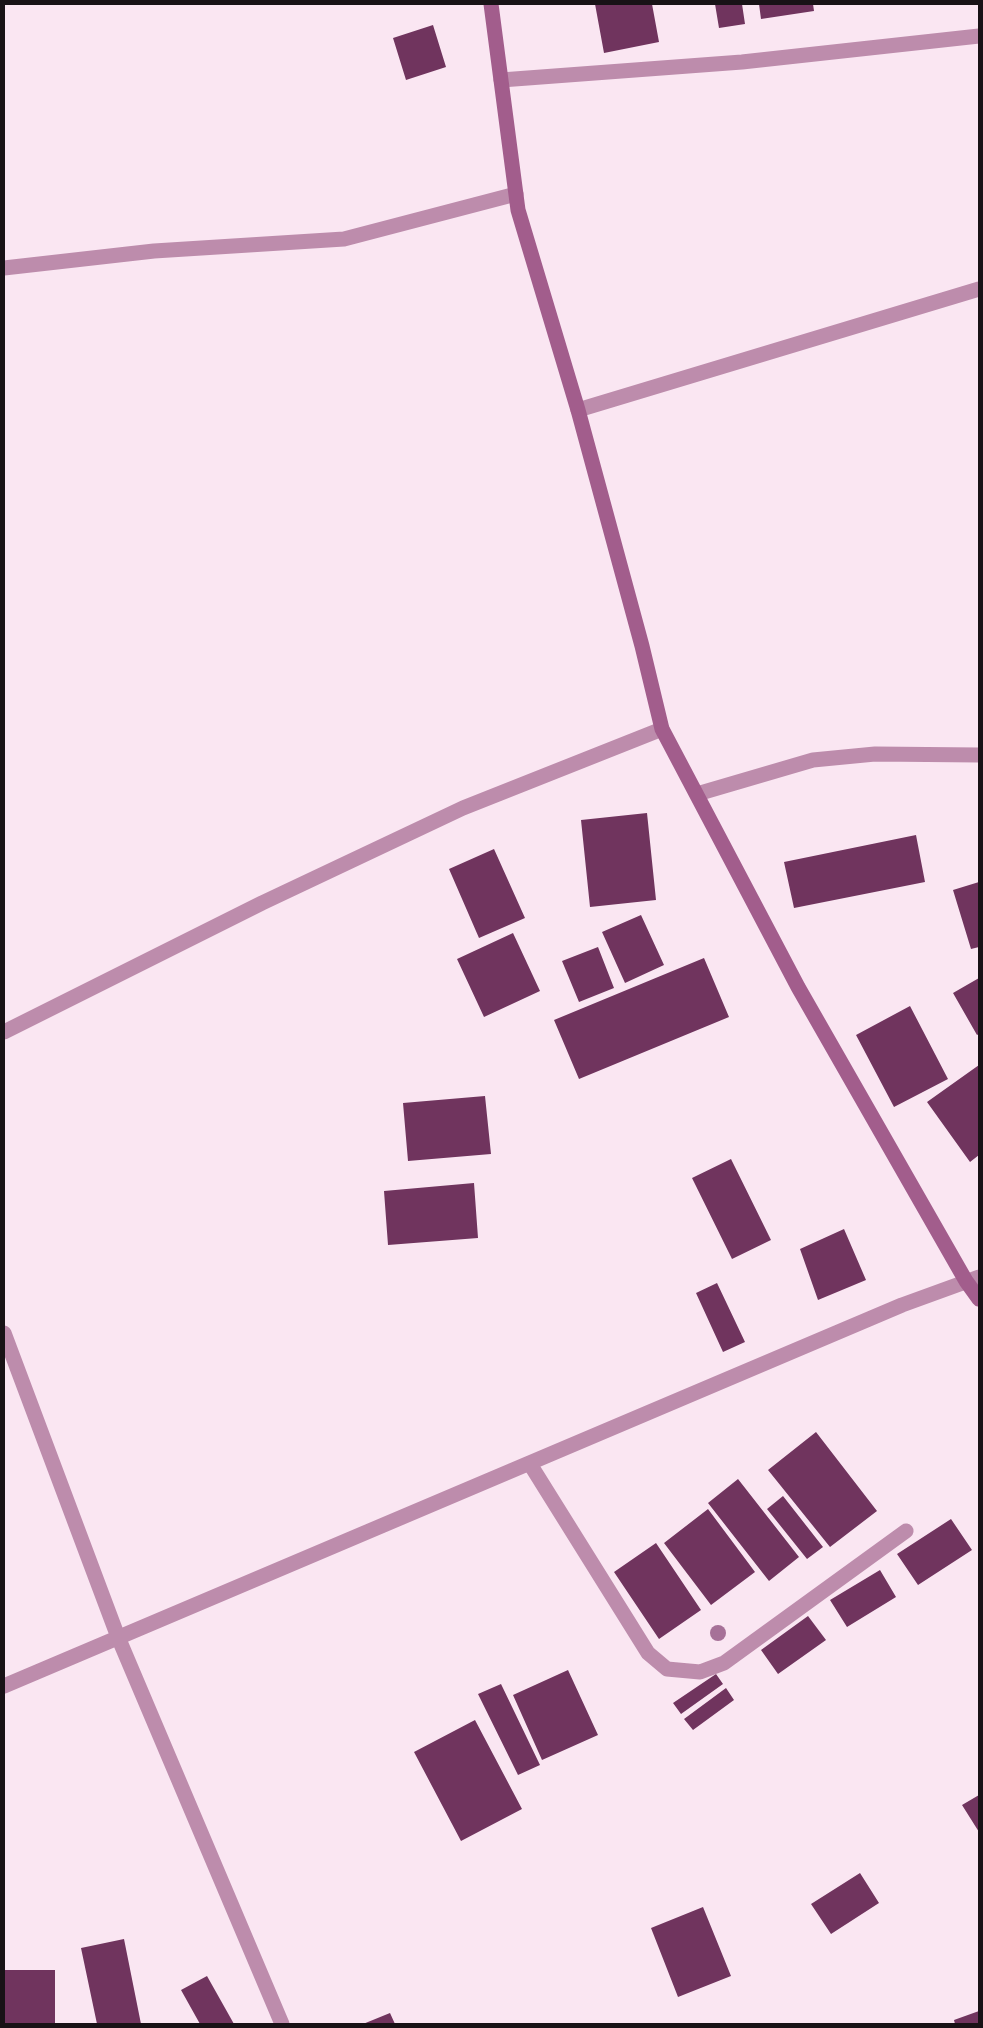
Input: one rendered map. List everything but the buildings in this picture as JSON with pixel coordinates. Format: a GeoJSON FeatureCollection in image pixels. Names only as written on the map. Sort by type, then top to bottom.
{"type":"FeatureCollection","features":[{"type":"Feature","properties":{"kind":"main road"},"geometry":{"type":"LineString","coordinates":[[491,4],[518,210],[578,410],[642,646],[662,729],[798,986],[973,1279],[979,1300]]}},
{"type":"Feature","properties":{"kind":"street"},"geometry":{"type":"LineString","coordinates":[[501,80],[742,62],[979,36]]}},
{"type":"Feature","properties":{"kind":"street"},"geometry":{"type":"LineString","coordinates":[[4,268],[154,251],[344,239],[516,194]]}},
{"type":"Feature","properties":{"kind":"street"},"geometry":{"type":"LineString","coordinates":[[578,410],[979,289]]}},
{"type":"Feature","properties":{"kind":"street"},"geometry":{"type":"LineString","coordinates":[[4,1032],[262,903],[463,808],[662,729]]}},
{"type":"Feature","properties":{"kind":"street"},"geometry":{"type":"LineString","coordinates":[[697,794],[813,760],[875,754],[979,755]]}},
{"type":"Feature","properties":{"kind":"street"},"geometry":{"type":"LineString","coordinates":[[4,1686],[530,1464],[902,1304],[973,1279]]}},
{"type":"Feature","properties":{"kind":"street"},"geometry":{"type":"LineString","coordinates":[[4,1333],[118,1637],[282,2024]]}},
{"type":"Feature","properties":{"kind":"street"},"geometry":{"type":"LineString","coordinates":[[530,1464],[648,1653],[667,1669],[700,1672],[724,1664],[906,1531]]}}]}
